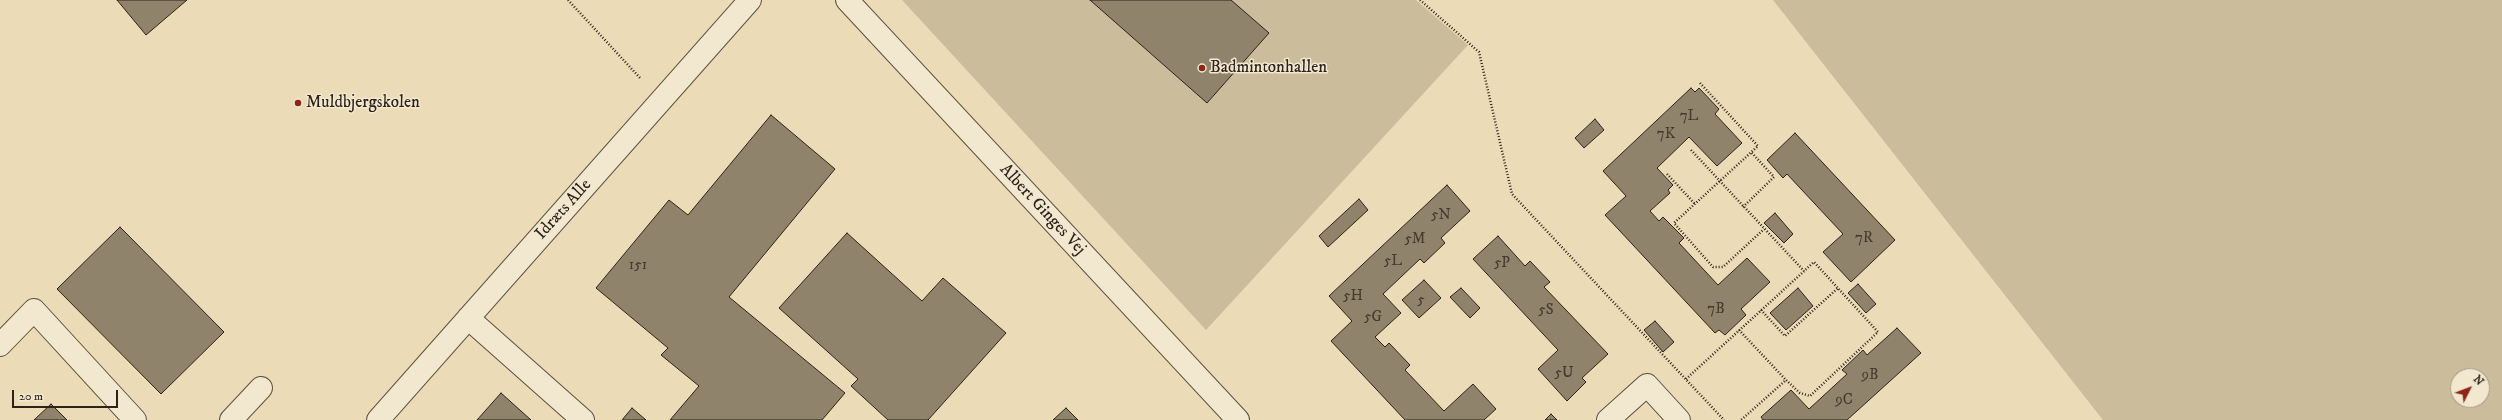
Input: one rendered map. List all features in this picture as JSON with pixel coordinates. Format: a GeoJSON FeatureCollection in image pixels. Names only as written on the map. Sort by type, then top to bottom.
{"type":"FeatureCollection","features":[{"type":"Feature","properties":{"kind":"street","name":"Idræts Alle"},"geometry":{"type":"LineString","coordinates":[[378,420],[750,0]]}},
{"type":"Feature","properties":{"kind":"street","name":"Albert Ginges Vej"},"geometry":{"type":"LineString","coordinates":[[847,0],[1238,420]]}},
{"type":"Feature","properties":{"kind":"street"},"geometry":{"type":"LineString","coordinates":[[0,345],[34,310],[135,420]]}},
{"type":"Feature","properties":{"kind":"street"},"geometry":{"type":"LineString","coordinates":[[468,318],[583,420]]}},
{"type":"Feature","properties":{"kind":"street"},"geometry":{"type":"LineString","coordinates":[[1608,420],[1647,385],[1679,420]]}},
{"type":"Feature","properties":{"kind":"street"},"geometry":{"type":"LineString","coordinates":[[231,420],[261,388]]}},
{"type":"Feature","properties":{"kind":"path"},"geometry":{"type":"LineString","coordinates":[[568,0],[661,100]]}},
{"type":"Feature","properties":{"kind":"path"},"geometry":{"type":"LineString","coordinates":[[1420,0],[1479,52],[1512,194],[1724,420]]}},
{"type":"Feature","properties":{"kind":"path"},"geometry":{"type":"LineString","coordinates":[[1700,83],[1758,146],[1674,223],[1713,267],[1723,267],[1764,229]]}},
{"type":"Feature","properties":{"kind":"path"},"geometry":{"type":"LineString","coordinates":[[1691,150],[1804,271]]}},
{"type":"Feature","properties":{"kind":"path"},"geometry":{"type":"LineString","coordinates":[[1743,206],[1774,177],[1751,152]]}},
{"type":"Feature","properties":{"kind":"path"},"geometry":{"type":"LineString","coordinates":[[1667,174],[1695,204]]}},
{"type":"Feature","properties":{"kind":"path"},"geometry":{"type":"LineString","coordinates":[[1686,379],[1739,330],[1814,262],[1878,332],[1810,396],[1800,393],[1786,380],[1739,330]]}},
{"type":"Feature","properties":{"kind":"path"},"geometry":{"type":"LineString","coordinates":[[1761,310],[1785,336],[1838,288]]}},
{"type":"Feature","properties":{"kind":"path"},"geometry":{"type":"LineString","coordinates":[[1741,420],[1786,380]]}},
{"type":"Feature","properties":{"kind":"shaded area"},"geometry":{"type":"Polygon","coordinates":[[[902,0],[1416,0],[1468,45],[1206,330],[902,0]]]}},
{"type":"Feature","properties":{"kind":"shaded area"},"geometry":{"type":"Polygon","coordinates":[[[1773,0],[2502,0],[2502,420],[2103,420],[1773,0]]]}},
{"type":"Feature","properties":{"kind":"building"},"geometry":{"type":"Polygon","coordinates":[[[117,0],[187,0],[146,35],[117,0]]]}},
{"type":"Feature","properties":{"kind":"building","name":"Badmintonhallen"},"geometry":{"type":"Polygon","coordinates":[[[1090,0],[1231,0],[1269,33],[1207,103],[1090,0]]]}},
{"type":"Feature","properties":{"kind":"building"},"geometry":{"type":"Polygon","coordinates":[[[1691,88],[1695,92],[1699,88],[1719,109],[1715,114],[1742,143],[1717,166],[1689,137],[1657,168],[1673,185],[1668,190],[1670,193],[1650,211],[1659,221],[1663,217],[1684,238],[1679,243],[1718,285],[1747,258],[1770,282],[1741,309],[1746,315],[1725,335],[1719,330],[1715,333],[1605,215],[1626,196],[1603,171],[1691,88]]]}},
{"type":"Feature","properties":{"kind":"building"},"geometry":{"type":"Polygon","coordinates":[[[771,115],[835,169],[729,297],[845,393],[822,420],[670,420],[699,386],[661,355],[668,348],[596,288],[669,200],[688,215],[771,115]]]}},
{"type":"Feature","properties":{"kind":"building"},"geometry":{"type":"Polygon","coordinates":[[[1595,119],[1604,130],[1584,148],[1575,138],[1595,119]]]}},
{"type":"Feature","properties":{"kind":"building"},"geometry":{"type":"Polygon","coordinates":[[[1795,133],[1895,240],[1851,282],[1823,252],[1843,234],[1787,174],[1783,178],[1767,160],[1795,133]]]}},
{"type":"Feature","properties":{"kind":"building"},"geometry":{"type":"Polygon","coordinates":[[[1447,185],[1470,211],[1441,238],[1445,243],[1424,263],[1420,259],[1383,294],[1401,313],[1375,337],[1385,347],[1389,343],[1410,365],[1405,370],[1444,411],[1473,384],[1496,409],[1484,420],[1405,420],[1331,341],[1352,321],[1329,296],[1447,185]]]}},
{"type":"Feature","properties":{"kind":"building"},"geometry":{"type":"Polygon","coordinates":[[[1359,199],[1368,210],[1328,247],[1319,236],[1359,199]]]}},
{"type":"Feature","properties":{"kind":"building"},"geometry":{"type":"Polygon","coordinates":[[[1775,213],[1793,234],[1784,243],[1764,223],[1775,213]]]}},
{"type":"Feature","properties":{"kind":"building"},"geometry":{"type":"Polygon","coordinates":[[[120,227],[224,332],[161,394],[57,289],[120,227]]]}},
{"type":"Feature","properties":{"kind":"building"},"geometry":{"type":"Polygon","coordinates":[[[847,233],[922,301],[943,278],[1006,333],[928,420],[888,420],[851,386],[858,379],[779,308],[847,233]]]}},
{"type":"Feature","properties":{"kind":"building"},"geometry":{"type":"Polygon","coordinates":[[[1498,236],[1525,266],[1530,261],[1550,282],[1544,287],[1608,354],[1582,378],[1586,382],[1567,401],[1538,369],[1558,350],[1473,259],[1498,236]]]}},
{"type":"Feature","properties":{"kind":"building"},"geometry":{"type":"Polygon","coordinates":[[[1424,280],[1441,298],[1419,318],[1402,300],[1424,280]]]}},
{"type":"Feature","properties":{"kind":"building"},"geometry":{"type":"Polygon","coordinates":[[[1858,284],[1876,304],[1866,313],[1848,293],[1858,284]]]}},
{"type":"Feature","properties":{"kind":"building"},"geometry":{"type":"Polygon","coordinates":[[[1461,288],[1480,308],[1470,318],[1450,297],[1461,288]]]}},
{"type":"Feature","properties":{"kind":"building"},"geometry":{"type":"Polygon","coordinates":[[[1798,288],[1813,306],[1786,330],[1770,313],[1798,288]]]}},
{"type":"Feature","properties":{"kind":"building"},"geometry":{"type":"Polygon","coordinates":[[[1655,321],[1674,342],[1663,352],[1644,330],[1655,321]]]}},
{"type":"Feature","properties":{"kind":"building"},"geometry":{"type":"Polygon","coordinates":[[[1897,328],[1921,353],[1847,420],[1763,420],[1761,417],[1791,390],[1809,409],[1847,374],[1842,370],[1863,350],[1867,355],[1897,328]]]}},
{"type":"Feature","properties":{"kind":"building"},"geometry":{"type":"Polygon","coordinates":[[[501,393],[531,420],[477,420],[501,393]]]}},
{"type":"Feature","properties":{"kind":"building"},"geometry":{"type":"Polygon","coordinates":[[[51,404],[67,420],[34,420],[51,404]]]}},
{"type":"Feature","properties":{"kind":"building"},"geometry":{"type":"Polygon","coordinates":[[[632,408],[646,420],[622,420],[632,408]]]}},
{"type":"Feature","properties":{"kind":"building"},"geometry":{"type":"Polygon","coordinates":[[[1066,408],[1078,420],[1053,420],[1066,408]]]}},
{"type":"Feature","properties":{"kind":"building"},"geometry":{"type":"Polygon","coordinates":[[[1551,414],[1557,420],[1545,420],[1551,414]]]}},
{"type":"Feature","properties":{"kind":"place","name":"Badmintonhallen"},"geometry":{"type":"Point","coordinates":[1202,68]}},
{"type":"Feature","properties":{"kind":"place","name":"Muldbjergskolen"},"geometry":{"type":"Point","coordinates":[298,103]}}]}
